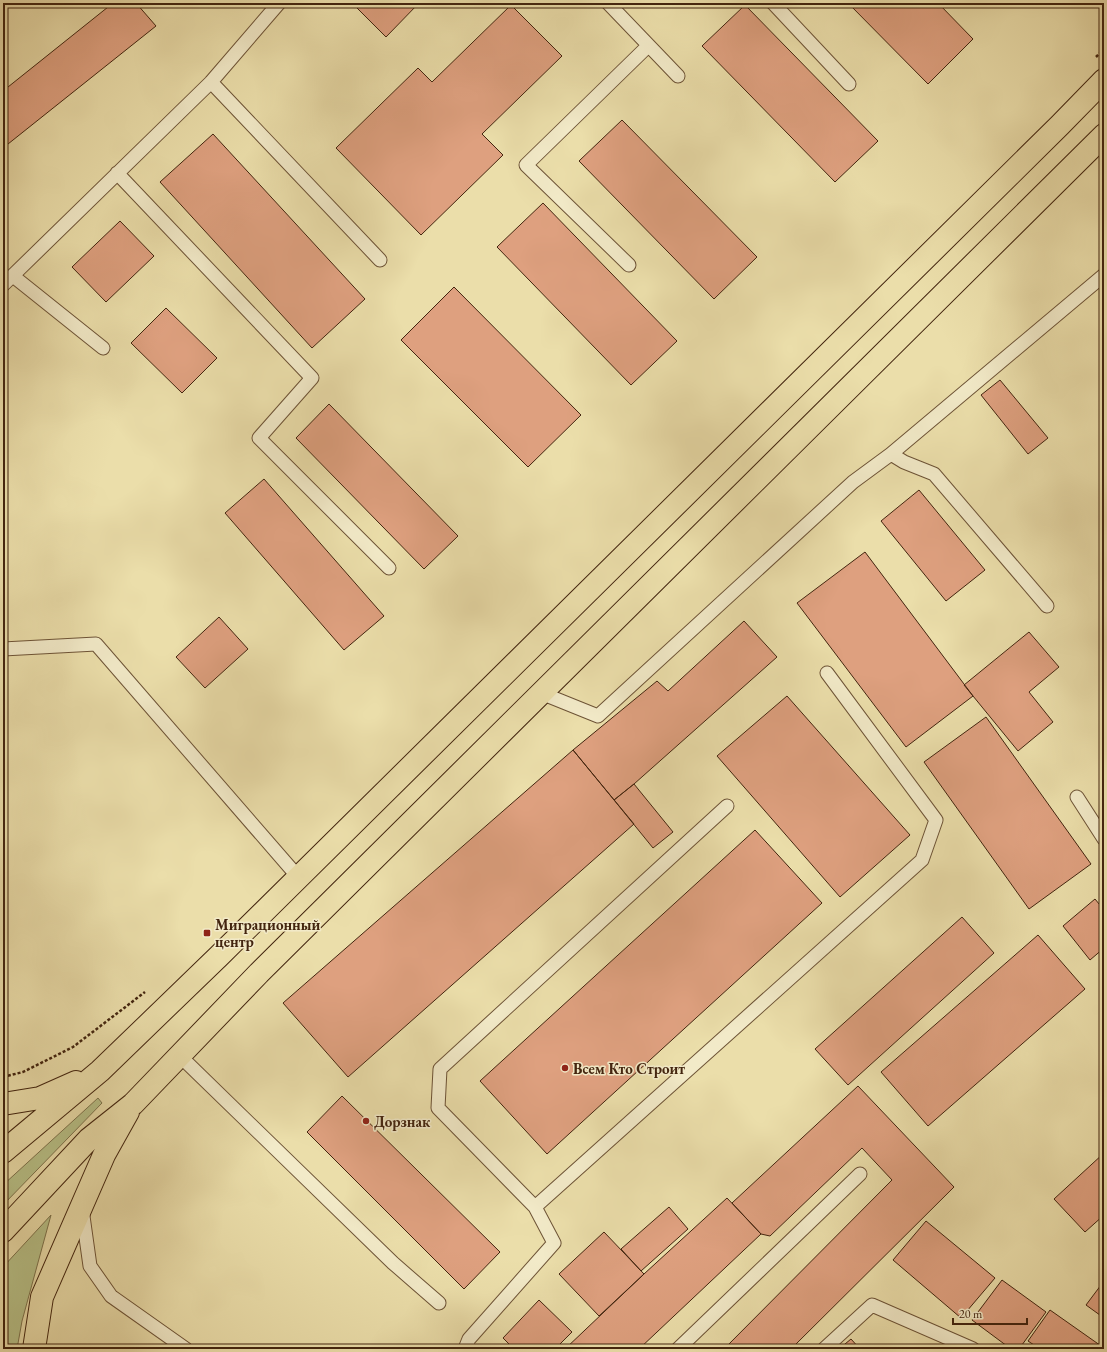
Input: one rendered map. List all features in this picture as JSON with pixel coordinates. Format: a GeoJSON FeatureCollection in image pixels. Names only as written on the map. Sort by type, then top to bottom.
{"type":"FeatureCollection","features":[{"type":"Feature","properties":{"kind":"main road"},"geometry":{"type":"LineString","coordinates":[[3,1152],[100,1071],[299,878],[1104,80]]}},
{"type":"Feature","properties":{"kind":"main road"},"geometry":{"type":"LineString","coordinates":[[3,1231],[89,1139],[133,1104],[265,967],[1104,135]]}},
{"type":"Feature","properties":{"kind":"main road"},"geometry":{"type":"LineString","coordinates":[[3,1104],[40,1098],[100,1071]]}},
{"type":"Feature","properties":{"kind":"main road"},"geometry":{"type":"LineString","coordinates":[[34,1349],[42,1297],[104,1155],[133,1104]]}},
{"type":"Feature","properties":{"kind":"lane"},"geometry":{"type":"LineString","coordinates":[[3,285],[211,82],[280,3]]}},
{"type":"Feature","properties":{"kind":"lane"},"geometry":{"type":"LineString","coordinates":[[608,3],[678,76]]}},
{"type":"Feature","properties":{"kind":"lane"},"geometry":{"type":"LineString","coordinates":[[773,3],[849,84]]}},
{"type":"Feature","properties":{"kind":"lane"},"geometry":{"type":"LineString","coordinates":[[629,264],[526,165],[648,46]]}},
{"type":"Feature","properties":{"kind":"lane"},"geometry":{"type":"LineString","coordinates":[[211,82],[380,260]]}},
{"type":"Feature","properties":{"kind":"lane"},"geometry":{"type":"LineString","coordinates":[[117,173],[312,378],[259,438],[389,568]]}},
{"type":"Feature","properties":{"kind":"lane"},"geometry":{"type":"LineString","coordinates":[[13,276],[103,348]]}},
{"type":"Feature","properties":{"kind":"lane"},"geometry":{"type":"LineString","coordinates":[[541,693],[598,716],[853,482],[890,454],[1104,276]]}},
{"type":"Feature","properties":{"kind":"lane"},"geometry":{"type":"LineString","coordinates":[[890,454],[904,462],[934,474],[1047,606]]}},
{"type":"Feature","properties":{"kind":"lane"},"geometry":{"type":"LineString","coordinates":[[3,649],[96,644],[299,878]]}},
{"type":"Feature","properties":{"kind":"lane"},"geometry":{"type":"LineString","coordinates":[[535,1207],[922,860],[936,820],[827,672]]}},
{"type":"Feature","properties":{"kind":"lane"},"geometry":{"type":"LineString","coordinates":[[1078,797],[1104,839]]}},
{"type":"Feature","properties":{"kind":"lane"},"geometry":{"type":"LineString","coordinates":[[465,1349],[469,1339],[554,1243],[535,1207],[438,1108],[440,1069],[727,806]]}},
{"type":"Feature","properties":{"kind":"lane"},"geometry":{"type":"LineString","coordinates":[[179,1055],[393,1263],[440,1303]]}},
{"type":"Feature","properties":{"kind":"lane"},"geometry":{"type":"LineString","coordinates":[[678,1349],[860,1174]]}},
{"type":"Feature","properties":{"kind":"lane"},"geometry":{"type":"LineString","coordinates":[[82,1207],[90,1266],[110,1296],[186,1349]]}},
{"type":"Feature","properties":{"kind":"lane"},"geometry":{"type":"LineString","coordinates":[[824,1349],[872,1305],[973,1349]]}},
{"type":"Feature","properties":{"kind":"green space"},"geometry":{"type":"Polygon","coordinates":[[[98,1098],[102,1103],[3,1205],[3,1185],[98,1098]]]}},
{"type":"Feature","properties":{"kind":"green space"},"geometry":{"type":"Polygon","coordinates":[[[51,1215],[22,1321],[17,1349],[3,1349],[3,1267],[51,1215]]]}},
{"type":"Feature","properties":{"kind":"building"},"geometry":{"type":"Polygon","coordinates":[[[113,3],[136,3],[156,26],[3,148],[3,91],[113,3]]]}},
{"type":"Feature","properties":{"kind":"building"},"geometry":{"type":"Polygon","coordinates":[[[352,3],[419,3],[386,37],[352,3]]]}},
{"type":"Feature","properties":{"kind":"building"},"geometry":{"type":"Polygon","coordinates":[[[848,3],[938,3],[973,39],[928,84],[848,3]]]}},
{"type":"Feature","properties":{"kind":"building"},"geometry":{"type":"Polygon","coordinates":[[[511,5],[562,56],[482,134],[503,155],[421,235],[336,148],[418,68],[432,82],[511,5]]]}},
{"type":"Feature","properties":{"kind":"building"},"geometry":{"type":"Polygon","coordinates":[[[745,5],[878,141],[835,182],[702,46],[745,5]]]}},
{"type":"Feature","properties":{"kind":"building"},"geometry":{"type":"Polygon","coordinates":[[[622,120],[757,257],[714,299],[579,161],[622,120]]]}},
{"type":"Feature","properties":{"kind":"building"},"geometry":{"type":"Polygon","coordinates":[[[213,134],[365,299],[312,348],[160,182],[213,134]]]}},
{"type":"Feature","properties":{"kind":"building"},"geometry":{"type":"Polygon","coordinates":[[[543,203],[677,341],[631,385],[497,247],[543,203]]]}},
{"type":"Feature","properties":{"kind":"building"},"geometry":{"type":"Polygon","coordinates":[[[120,221],[154,256],[106,302],[72,267],[120,221]]]}},
{"type":"Feature","properties":{"kind":"building"},"geometry":{"type":"Polygon","coordinates":[[[454,287],[581,415],[528,467],[401,340],[454,287]]]}},
{"type":"Feature","properties":{"kind":"building"},"geometry":{"type":"Polygon","coordinates":[[[166,308],[217,358],[182,393],[131,343],[166,308]]]}},
{"type":"Feature","properties":{"kind":"building"},"geometry":{"type":"Polygon","coordinates":[[[1000,380],[1048,438],[1028,454],[981,395],[1000,380]]]}},
{"type":"Feature","properties":{"kind":"building"},"geometry":{"type":"Polygon","coordinates":[[[329,404],[458,536],[424,569],[296,438],[329,404]]]}},
{"type":"Feature","properties":{"kind":"building"},"geometry":{"type":"Polygon","coordinates":[[[264,479],[384,616],[344,650],[225,513],[264,479]]]}},
{"type":"Feature","properties":{"kind":"building"},"geometry":{"type":"Polygon","coordinates":[[[919,490],[985,570],[946,601],[881,521],[919,490]]]}},
{"type":"Feature","properties":{"kind":"building"},"geometry":{"type":"Polygon","coordinates":[[[865,552],[973,696],[906,747],[797,603],[865,552]]]}},
{"type":"Feature","properties":{"kind":"building"},"geometry":{"type":"Polygon","coordinates":[[[219,617],[248,649],[205,688],[176,657],[219,617]]]}},
{"type":"Feature","properties":{"kind":"building"},"geometry":{"type":"Polygon","coordinates":[[[744,621],[777,657],[614,800],[573,750],[657,681],[668,691],[744,621]]]}},
{"type":"Feature","properties":{"kind":"building"},"geometry":{"type":"Polygon","coordinates":[[[1029,632],[1059,667],[1029,692],[1053,722],[1018,751],[964,685],[1029,632]]]}},
{"type":"Feature","properties":{"kind":"building"},"geometry":{"type":"Polygon","coordinates":[[[787,696],[910,835],[840,897],[717,756],[787,696]]]}},
{"type":"Feature","properties":{"kind":"building"},"geometry":{"type":"Polygon","coordinates":[[[986,717],[1091,864],[1029,909],[924,762],[986,717]]]}},
{"type":"Feature","properties":{"kind":"building"},"geometry":{"type":"Polygon","coordinates":[[[573,750],[634,824],[348,1077],[283,1003],[573,750]]]}},
{"type":"Feature","properties":{"kind":"building"},"geometry":{"type":"Polygon","coordinates":[[[634,784],[673,832],[653,848],[614,800],[634,784]]]}},
{"type":"Feature","properties":{"kind":"building"},"geometry":{"type":"Polygon","coordinates":[[[755,830],[822,903],[547,1154],[480,1081],[755,830]]]}},
{"type":"Feature","properties":{"kind":"building"},"geometry":{"type":"Polygon","coordinates":[[[1095,899],[1104,910],[1104,948],[1090,960],[1063,926],[1095,899]]]}},
{"type":"Feature","properties":{"kind":"building"},"geometry":{"type":"Polygon","coordinates":[[[962,917],[994,953],[848,1085],[815,1049],[962,917]]]}},
{"type":"Feature","properties":{"kind":"building"},"geometry":{"type":"Polygon","coordinates":[[[1038,935],[1085,989],[928,1126],[881,1072],[1038,935]]]}},
{"type":"Feature","properties":{"kind":"building"},"geometry":{"type":"Polygon","coordinates":[[[858,1086],[954,1187],[791,1349],[724,1349],[892,1180],[862,1148],[770,1236],[761,1234],[732,1203],[858,1086]]]}},
{"type":"Feature","properties":{"kind":"building"},"geometry":{"type":"Polygon","coordinates":[[[342,1096],[500,1252],[464,1289],[307,1132],[342,1096]]]}},
{"type":"Feature","properties":{"kind":"building"},"geometry":{"type":"Polygon","coordinates":[[[1104,1153],[1104,1215],[1085,1232],[1054,1199],[1104,1153]]]}},
{"type":"Feature","properties":{"kind":"building"},"geometry":{"type":"Polygon","coordinates":[[[727,1198],[761,1234],[639,1349],[565,1349],[644,1274],[727,1198]]]}},
{"type":"Feature","properties":{"kind":"building"},"geometry":{"type":"Polygon","coordinates":[[[669,1207],[688,1229],[641,1271],[621,1249],[669,1207]]]}},
{"type":"Feature","properties":{"kind":"building"},"geometry":{"type":"Polygon","coordinates":[[[926,1221],[995,1278],[961,1318],[893,1260],[926,1221]]]}},
{"type":"Feature","properties":{"kind":"building"},"geometry":{"type":"Polygon","coordinates":[[[604,1232],[644,1274],[599,1316],[559,1274],[604,1232]]]}},
{"type":"Feature","properties":{"kind":"building"},"geometry":{"type":"Polygon","coordinates":[[[1002,1280],[1046,1312],[1019,1349],[1011,1349],[972,1320],[1002,1280]]]}},
{"type":"Feature","properties":{"kind":"building"},"geometry":{"type":"Polygon","coordinates":[[[1104,1281],[1104,1318],[1086,1305],[1104,1281]]]}},
{"type":"Feature","properties":{"kind":"building"},"geometry":{"type":"Polygon","coordinates":[[[539,1300],[572,1332],[555,1349],[514,1349],[503,1338],[539,1300]]]}},
{"type":"Feature","properties":{"kind":"building"},"geometry":{"type":"Polygon","coordinates":[[[1050,1310],[1104,1349],[1040,1349],[1028,1341],[1050,1310]]]}},
{"type":"Feature","properties":{"kind":"building"},"geometry":{"type":"Polygon","coordinates":[[[851,1339],[860,1349],[839,1349],[851,1339]]]}},
{"type":"Feature","properties":{"kind":"place","name":"Миграционный центр"},"geometry":{"type":"Point","coordinates":[207,933]}},
{"type":"Feature","properties":{"kind":"place","name":"Всем Кто Строит"},"geometry":{"type":"Point","coordinates":[565,1068]}},
{"type":"Feature","properties":{"kind":"place","name":"Дорзнак"},"geometry":{"type":"Point","coordinates":[366,1121]}}]}
